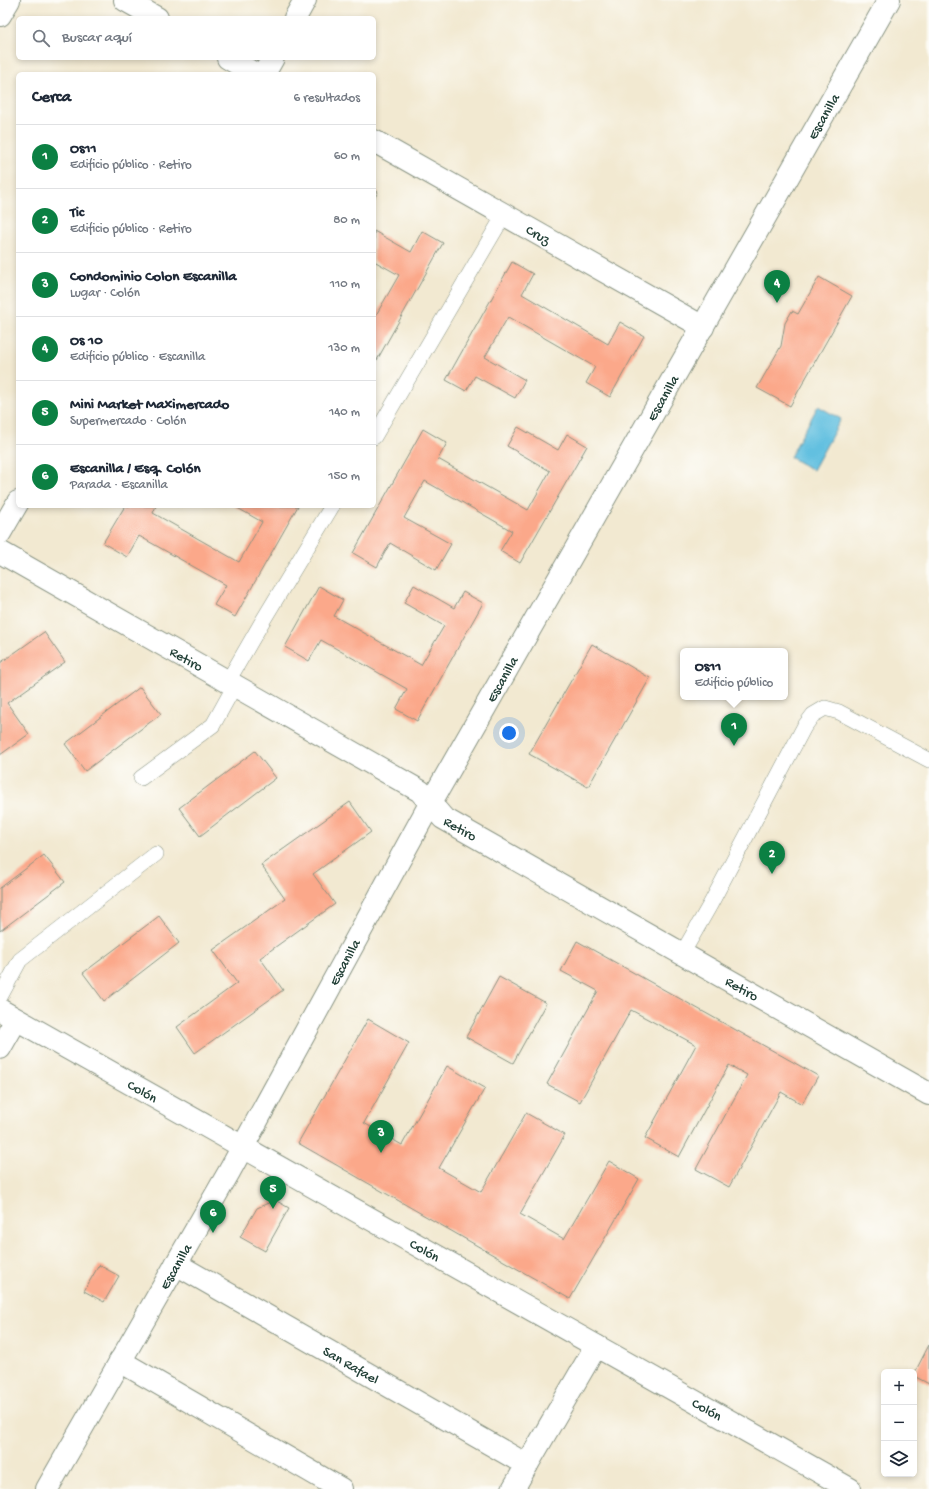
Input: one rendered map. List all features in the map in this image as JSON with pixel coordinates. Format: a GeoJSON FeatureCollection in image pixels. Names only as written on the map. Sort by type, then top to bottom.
{"type":"FeatureCollection","features":[{"type":"Feature","properties":{"kind":"street"},"geometry":{"type":"LineString","coordinates":[[0,15],[9,0]]}},
{"type":"Feature","properties":{"kind":"street"},"geometry":{"type":"LineString","coordinates":[[125,0],[153,16]]}},
{"type":"Feature","properties":{"kind":"street"},"geometry":{"type":"LineString","coordinates":[[296,16],[305,0]]}},
{"type":"Feature","properties":{"kind":"street","name":"Escanilla"},"geometry":{"type":"LineString","coordinates":[[47,1489],[243,1148],[430,804],[890,0]]}},
{"type":"Feature","properties":{"kind":"street"},"geometry":{"type":"LineString","coordinates":[[231,60],[252,72]]}},
{"type":"Feature","properties":{"kind":"street"},"geometry":{"type":"LineString","coordinates":[[265,72],[271,60]]}},
{"type":"Feature","properties":{"kind":"street","name":"Cruz"},"geometry":{"type":"LineString","coordinates":[[376,142],[703,327]]}},
{"type":"Feature","properties":{"kind":"street"},"geometry":{"type":"LineString","coordinates":[[0,533],[16,505]]}},
{"type":"Feature","properties":{"kind":"street","name":"Retiro"},"geometry":{"type":"LineString","coordinates":[[0,552],[420,791],[443,818],[929,1094]]}},
{"type":"Feature","properties":{"kind":"street"},"geometry":{"type":"LineString","coordinates":[[0,1048],[8,1015]]}},
{"type":"Feature","properties":{"kind":"street","name":"Colón"},"geometry":{"type":"LineString","coordinates":[[8,1015],[850,1489]]}},
{"type":"Feature","properties":{"kind":"street","name":"San Rafael"},"geometry":{"type":"LineString","coordinates":[[176,1264],[528,1464]]}},
{"type":"Feature","properties":{"kind":"street"},"geometry":{"type":"LineString","coordinates":[[513,1489],[596,1346]]}},
{"type":"Feature","properties":{"kind":"street"},"geometry":{"type":"LineString","coordinates":[[120,1362],[341,1489]]}},
{"type":"Feature","properties":{"kind":"lane"},"geometry":{"type":"LineString","coordinates":[[376,435],[504,215]]}},
{"type":"Feature","properties":{"kind":"lane"},"geometry":{"type":"LineString","coordinates":[[141,778],[213,725],[231,683],[262,622],[331,508]]}},
{"type":"Feature","properties":{"kind":"lane"},"geometry":{"type":"LineString","coordinates":[[682,954],[804,727],[813,716],[825,708],[839,712],[929,760]]}},
{"type":"Feature","properties":{"kind":"lane"},"geometry":{"type":"LineString","coordinates":[[0,997],[20,960],[156,854]]}},
{"type":"Feature","properties":{"kind":"water"},"geometry":{"type":"Polygon","coordinates":[[[818,406],[841,419],[813,470],[790,457],[818,406]]]}},
{"type":"Feature","properties":{"kind":"building"},"geometry":{"type":"Polygon","coordinates":[[[422,231],[443,243],[377,360],[376,315],[399,275],[376,262],[376,232],[411,252],[422,231]]]}},
{"type":"Feature","properties":{"kind":"building"},"geometry":{"type":"Polygon","coordinates":[[[512,262],[533,274],[522,294],[608,344],[620,322],[644,336],[610,397],[586,383],[595,367],[508,317],[485,357],[525,380],[515,398],[475,376],[466,391],[446,380],[512,262]]]}},
{"type":"Feature","properties":{"kind":"building"},"geometry":{"type":"Polygon","coordinates":[[[819,277],[852,296],[790,406],[757,388],[781,346],[785,323],[792,311],[798,314],[819,277]]]}},
{"type":"Feature","properties":{"kind":"building"},"geometry":{"type":"Polygon","coordinates":[[[518,427],[558,450],[567,434],[587,446],[520,563],[500,551],[512,531],[425,481],[404,518],[451,544],[436,570],[390,543],[377,567],[353,553],[423,429],[447,443],[438,459],[528,510],[550,471],[507,446],[518,427]]]}},
{"type":"Feature","properties":{"kind":"building"},"geometry":{"type":"Polygon","coordinates":[[[124,508],[155,508],[153,513],[239,562],[262,522],[238,508],[297,508],[235,617],[214,605],[226,585],[139,536],[127,557],[103,543],[124,508]]]}},
{"type":"Feature","properties":{"kind":"building"},"geometry":{"type":"Polygon","coordinates":[[[414,585],[454,608],[463,592],[483,603],[417,721],[396,709],[407,689],[321,640],[309,661],[285,647],[319,586],[343,600],[334,616],[421,665],[444,626],[404,603],[414,585]]]}},
{"type":"Feature","properties":{"kind":"building"},"geometry":{"type":"Polygon","coordinates":[[[44,632],[65,662],[7,703],[29,734],[0,755],[0,663],[44,632]]]}},
{"type":"Feature","properties":{"kind":"building"},"geometry":{"type":"Polygon","coordinates":[[[592,644],[650,678],[588,787],[529,754],[592,644]]]}},
{"type":"Feature","properties":{"kind":"building"},"geometry":{"type":"Polygon","coordinates":[[[140,687],[161,714],[85,771],[65,744],[140,687]]]}},
{"type":"Feature","properties":{"kind":"building"},"geometry":{"type":"Polygon","coordinates":[[[255,751],[276,778],[200,836],[179,808],[255,751]]]}},
{"type":"Feature","properties":{"kind":"building"},"geometry":{"type":"Polygon","coordinates":[[[350,802],[371,832],[313,874],[335,904],[260,958],[283,990],[195,1053],[177,1027],[237,983],[213,950],[285,899],[261,865],[350,802]]]}},
{"type":"Feature","properties":{"kind":"building"},"geometry":{"type":"Polygon","coordinates":[[[44,855],[65,882],[0,931],[0,888],[44,855]]]}},
{"type":"Feature","properties":{"kind":"building"},"geometry":{"type":"Polygon","coordinates":[[[159,916],[179,943],[104,1001],[83,973],[159,916]]]}},
{"type":"Feature","properties":{"kind":"building"},"geometry":{"type":"Polygon","coordinates":[[[577,941],[818,1076],[802,1104],[781,1092],[729,1187],[696,1169],[747,1075],[729,1065],[679,1157],[645,1138],[696,1045],[631,1010],[580,1102],[547,1084],[598,991],[561,971],[577,941]]]}},
{"type":"Feature","properties":{"kind":"building"},"geometry":{"type":"Polygon","coordinates":[[[499,977],[546,1003],[513,1063],[466,1037],[499,977]]]}},
{"type":"Feature","properties":{"kind":"building"},"geometry":{"type":"Polygon","coordinates":[[[368,1019],[409,1043],[364,1123],[402,1145],[447,1066],[485,1088],[439,1168],[481,1192],[526,1113],[565,1135],[520,1214],[564,1239],[609,1161],[639,1179],[570,1299],[298,1143],[368,1019]]]}},
{"type":"Feature","properties":{"kind":"building"},"geometry":{"type":"Polygon","coordinates":[[[275,1200],[289,1208],[265,1251],[240,1237],[257,1208],[275,1200]]]}},
{"type":"Feature","properties":{"kind":"building"},"geometry":{"type":"Polygon","coordinates":[[[99,1265],[119,1276],[104,1302],[84,1291],[99,1265]]]}},
{"type":"Feature","properties":{"kind":"building"},"geometry":{"type":"Polygon","coordinates":[[[929,1345],[929,1384],[917,1378],[917,1369],[929,1345]]]}},
{"type":"Feature","properties":{"kind":"place","name":"Os 10"},"geometry":{"type":"Point","coordinates":[777,303]}},
{"type":"Feature","properties":{"kind":"place","name":"Os11"},"geometry":{"type":"Point","coordinates":[734,746]}},
{"type":"Feature","properties":{"kind":"place","name":"Tic"},"geometry":{"type":"Point","coordinates":[772,874]}},
{"type":"Feature","properties":{"kind":"place","name":"Condominio Colon Escanilla"},"geometry":{"type":"Point","coordinates":[381,1153]}},
{"type":"Feature","properties":{"kind":"place","name":"Mini Market Maximercado"},"geometry":{"type":"Point","coordinates":[273,1209]}},
{"type":"Feature","properties":{"kind":"place","name":"Escanilla / Esq. Colón"},"geometry":{"type":"Point","coordinates":[213,1233]}}]}
